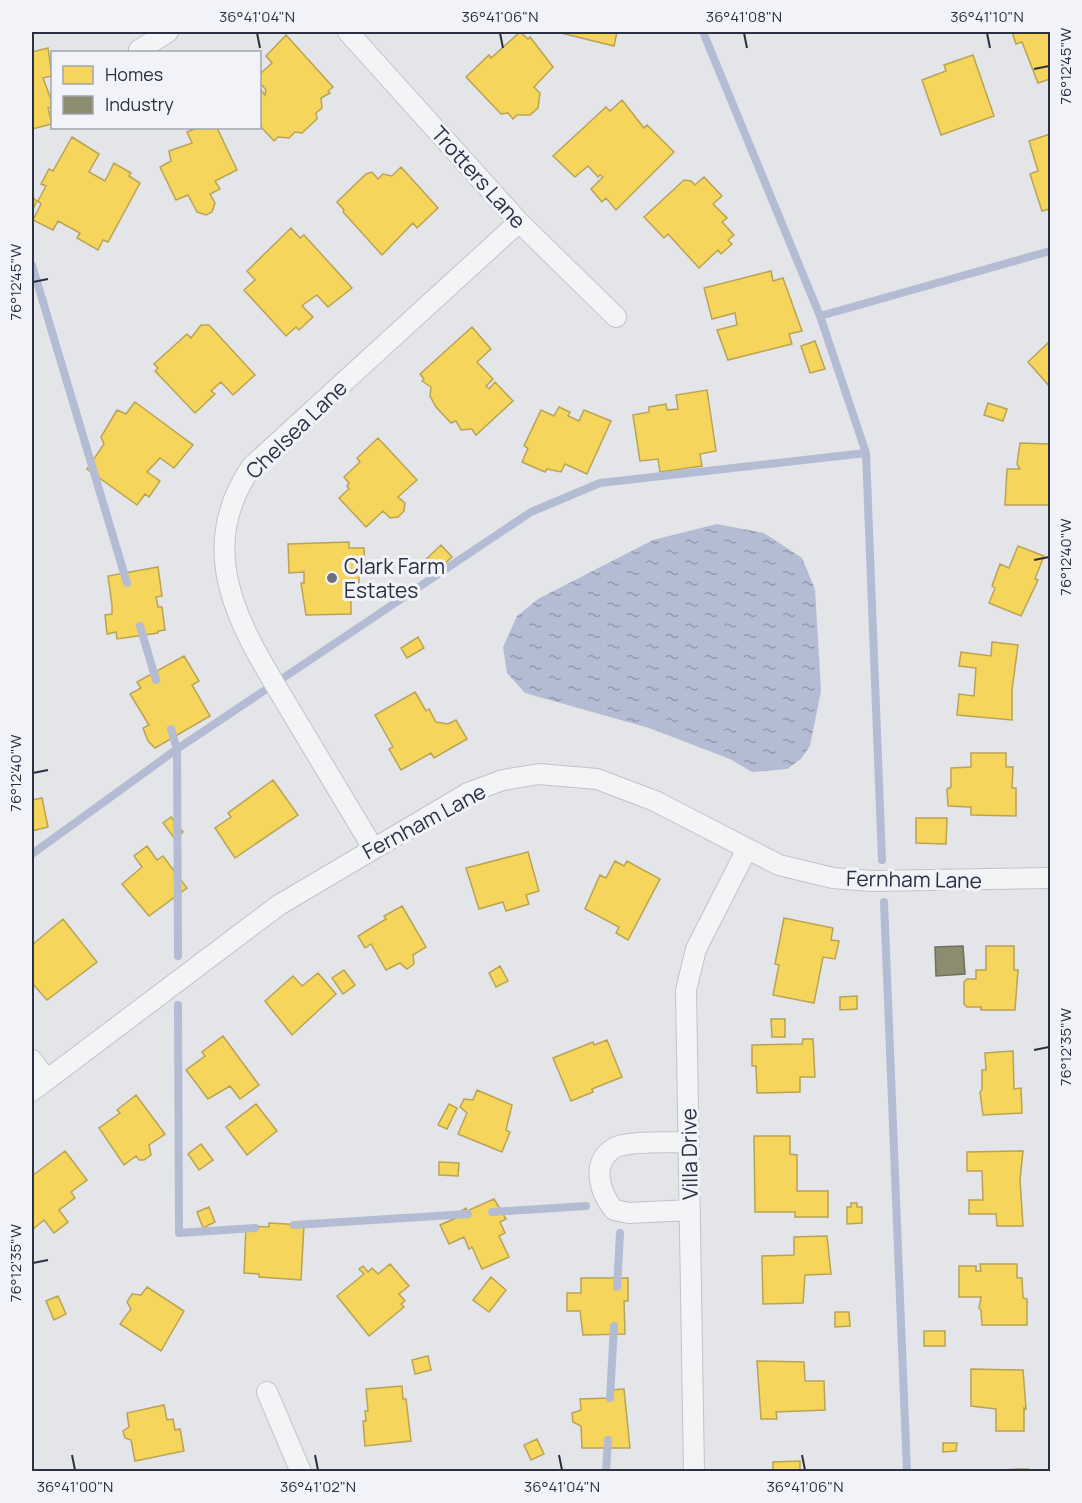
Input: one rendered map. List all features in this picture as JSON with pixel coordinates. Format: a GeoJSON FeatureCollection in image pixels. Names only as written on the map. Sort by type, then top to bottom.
{"type":"FeatureCollection","features":[{"type":"Feature","properties":{"kind":"street"},"geometry":{"type":"LineString","coordinates":[[139,50],[168,32]]}},
{"type":"Feature","properties":{"kind":"street","name":"Trotters Lane"},"geometry":{"type":"LineString","coordinates":[[359,35],[519,222],[616,317]]}},
{"type":"Feature","properties":{"kind":"street","name":"Chelsea Lane"},"geometry":{"type":"LineString","coordinates":[[373,848],[248,639],[230,596],[224,556],[226,522],[236,489],[252,466],[519,222]]}},
{"type":"Feature","properties":{"kind":"street","name":"Fernham Lane"},"geometry":{"type":"LineString","coordinates":[[39,1086],[279,905],[468,793],[503,780],[539,774],[577,776],[624,789],[655,801],[779,865],[852,880],[1050,878]]}},
{"type":"Feature","properties":{"kind":"street","name":"Villa Drive"},"geometry":{"type":"LineString","coordinates":[[694,1472],[686,990],[696,949],[747,849]]}},
{"type":"Feature","properties":{"kind":"street"},"geometry":{"type":"LineString","coordinates":[[32,1060],[39,1086]]}},
{"type":"Feature","properties":{"kind":"street"},"geometry":{"type":"LineString","coordinates":[[689,1142],[615,1148],[604,1157],[599,1171],[600,1187],[614,1210],[629,1213],[690,1210]]}},
{"type":"Feature","properties":{"kind":"street"},"geometry":{"type":"LineString","coordinates":[[267,1392],[301,1472]]}},
{"type":"Feature","properties":{"kind":"water"},"geometry":{"type":"Polygon","coordinates":[[[717,524],[764,533],[802,558],[815,589],[821,691],[810,746],[801,759],[787,769],[752,772],[730,759],[649,728],[525,693],[507,673],[503,647],[517,616],[538,599],[653,540],[717,524]]]}},
{"type":"Feature","properties":{"kind":"building: Homes"},"geometry":{"type":"Polygon","coordinates":[[[520,32],[528,39],[530,37],[553,67],[534,87],[540,93],[538,108],[530,115],[517,115],[513,119],[508,113],[501,114],[466,77],[489,55],[491,58],[520,32]]]}},
{"type":"Feature","properties":{"kind":"building: Homes"},"geometry":{"type":"Polygon","coordinates":[[[557,32],[617,32],[614,46],[557,32]]]}},
{"type":"Feature","properties":{"kind":"building: Homes"},"geometry":{"type":"Polygon","coordinates":[[[1012,32],[1050,32],[1050,79],[1038,83],[1022,42],[1016,44],[1012,32]]]}},
{"type":"Feature","properties":{"kind":"building: Homes"},"geometry":{"type":"Polygon","coordinates":[[[286,35],[333,87],[328,91],[330,93],[321,98],[322,108],[316,113],[317,119],[302,133],[295,132],[289,138],[278,137],[274,141],[261,127],[261,90],[265,95],[266,90],[261,84],[261,73],[272,63],[266,56],[286,35]]]}},
{"type":"Feature","properties":{"kind":"building: Homes"},"geometry":{"type":"Polygon","coordinates":[[[48,48],[51,76],[43,78],[51,99],[51,107],[48,108],[51,124],[32,129],[32,52],[48,48]]]}},
{"type":"Feature","properties":{"kind":"building: Homes"},"geometry":{"type":"Polygon","coordinates":[[[973,55],[994,116],[941,135],[922,80],[946,71],[944,65],[973,55]]]}},
{"type":"Feature","properties":{"kind":"building: Homes"},"geometry":{"type":"Polygon","coordinates":[[[622,100],[644,128],[647,125],[674,152],[616,210],[606,198],[602,202],[591,189],[603,177],[600,175],[598,177],[588,166],[575,177],[553,156],[606,107],[610,111],[622,100]]]}},
{"type":"Feature","properties":{"kind":"building: Homes"},"geometry":{"type":"Polygon","coordinates":[[[194,129],[217,129],[237,170],[215,181],[220,189],[210,194],[215,203],[212,212],[206,215],[197,212],[188,195],[176,200],[160,167],[171,161],[169,151],[192,143],[187,132],[194,129]]]}},
{"type":"Feature","properties":{"kind":"building: Homes"},"geometry":{"type":"Polygon","coordinates":[[[1050,134],[1050,209],[1042,211],[1030,174],[1038,171],[1029,141],[1050,134]]]}},
{"type":"Feature","properties":{"kind":"building: Homes"},"geometry":{"type":"Polygon","coordinates":[[[72,137],[99,154],[89,172],[105,181],[114,163],[131,173],[129,176],[140,183],[108,242],[103,240],[98,250],[77,238],[80,233],[58,221],[53,230],[33,220],[41,204],[38,201],[46,186],[41,184],[49,169],[53,171],[72,137]]]}},
{"type":"Feature","properties":{"kind":"building: Homes"},"geometry":{"type":"Polygon","coordinates":[[[401,167],[438,208],[417,228],[413,223],[382,255],[343,212],[344,210],[337,202],[366,174],[372,172],[378,179],[383,174],[392,176],[401,167]]]}},
{"type":"Feature","properties":{"kind":"building: Homes"},"geometry":{"type":"Polygon","coordinates":[[[704,177],[722,196],[713,204],[727,218],[722,222],[734,235],[728,240],[732,244],[721,254],[718,250],[699,268],[668,234],[664,238],[644,217],[684,180],[691,181],[695,185],[704,177]]]}},
{"type":"Feature","properties":{"kind":"building: Homes"},"geometry":{"type":"Polygon","coordinates":[[[32,197],[37,201],[32,211],[32,197]]]}},
{"type":"Feature","properties":{"kind":"building: Homes"},"geometry":{"type":"Polygon","coordinates":[[[291,228],[300,238],[304,235],[352,288],[328,307],[317,295],[304,304],[302,306],[313,317],[299,330],[296,327],[286,336],[244,290],[255,280],[247,271],[291,228]]]}},
{"type":"Feature","properties":{"kind":"building: Homes"},"geometry":{"type":"Polygon","coordinates":[[[771,271],[773,281],[783,278],[802,331],[789,334],[792,344],[728,360],[717,330],[737,325],[735,313],[712,319],[704,288],[771,271]]]}},
{"type":"Feature","properties":{"kind":"building: Homes"},"geometry":{"type":"Polygon","coordinates":[[[201,325],[209,325],[255,375],[233,395],[221,382],[211,391],[215,394],[195,413],[155,371],[158,368],[154,364],[187,334],[191,338],[201,325]]]}},
{"type":"Feature","properties":{"kind":"building: Homes"},"geometry":{"type":"Polygon","coordinates":[[[472,327],[491,349],[477,362],[493,379],[486,386],[489,389],[495,382],[513,401],[476,435],[472,429],[461,430],[456,421],[451,423],[436,407],[430,396],[431,387],[422,381],[424,379],[420,374],[472,327]]]}},
{"type":"Feature","properties":{"kind":"building: Homes"},"geometry":{"type":"Polygon","coordinates":[[[815,341],[825,369],[810,373],[801,346],[815,341]]]}},
{"type":"Feature","properties":{"kind":"building: Homes"},"geometry":{"type":"Polygon","coordinates":[[[1050,341],[1050,387],[1028,362],[1050,341]]]}},
{"type":"Feature","properties":{"kind":"building: Homes"},"geometry":{"type":"Polygon","coordinates":[[[707,390],[716,451],[700,454],[702,466],[660,472],[658,459],[640,461],[633,415],[649,412],[649,407],[666,404],[667,410],[678,409],[676,395],[707,390]]]}},
{"type":"Feature","properties":{"kind":"building: Homes"},"geometry":{"type":"Polygon","coordinates":[[[135,402],[193,445],[174,468],[160,458],[147,472],[160,481],[149,497],[145,494],[137,505],[87,469],[104,444],[101,437],[117,410],[126,414],[135,402]]]}},
{"type":"Feature","properties":{"kind":"building: Homes"},"geometry":{"type":"Polygon","coordinates":[[[988,403],[1007,409],[1003,421],[984,415],[988,403]]]}},
{"type":"Feature","properties":{"kind":"building: Homes"},"geometry":{"type":"Polygon","coordinates":[[[559,407],[570,412],[568,416],[579,421],[584,410],[611,421],[587,474],[565,464],[561,472],[547,469],[545,472],[522,462],[528,448],[524,446],[541,410],[554,416],[559,407]]]}},
{"type":"Feature","properties":{"kind":"building: Homes"},"geometry":{"type":"Polygon","coordinates":[[[378,438],[417,480],[398,497],[405,503],[404,511],[398,517],[390,518],[383,511],[366,527],[339,498],[349,489],[347,486],[349,483],[344,477],[360,462],[357,458],[378,438]]]}},
{"type":"Feature","properties":{"kind":"building: Homes"},"geometry":{"type":"Polygon","coordinates":[[[1020,443],[1050,444],[1050,505],[1005,505],[1007,469],[1020,469],[1017,464],[1020,443]]]}},
{"type":"Feature","properties":{"kind":"building: Homes","name":"Clark Farm Estates"},"geometry":{"type":"Polygon","coordinates":[[[349,542],[349,548],[364,548],[365,566],[359,572],[359,596],[351,597],[351,614],[306,615],[301,583],[304,583],[304,572],[289,573],[288,544],[349,542]]]}},
{"type":"Feature","properties":{"kind":"building: Homes"},"geometry":{"type":"Polygon","coordinates":[[[441,545],[452,557],[430,578],[419,566],[441,545]]]}},
{"type":"Feature","properties":{"kind":"building: Homes"},"geometry":{"type":"Polygon","coordinates":[[[1018,546],[1044,556],[1035,579],[1038,580],[1021,616],[989,603],[1000,564],[1009,568],[1018,546]]]}},
{"type":"Feature","properties":{"kind":"building: Homes"},"geometry":{"type":"Polygon","coordinates":[[[158,567],[162,596],[156,597],[158,607],[162,607],[165,630],[117,639],[116,632],[107,634],[105,615],[112,614],[108,576],[158,567]]]}},
{"type":"Feature","properties":{"kind":"building: Homes"},"geometry":{"type":"Polygon","coordinates":[[[418,637],[424,648],[407,658],[401,648],[418,637]]]}},
{"type":"Feature","properties":{"kind":"building: Homes"},"geometry":{"type":"Polygon","coordinates":[[[992,642],[1018,645],[1012,690],[1012,720],[957,715],[959,694],[974,696],[976,668],[959,666],[961,652],[991,656],[992,642]]]}},
{"type":"Feature","properties":{"kind":"building: Homes"},"geometry":{"type":"Polygon","coordinates":[[[184,656],[199,681],[192,685],[210,716],[155,748],[148,741],[143,728],[149,725],[130,694],[141,688],[137,682],[184,656]]]}},
{"type":"Feature","properties":{"kind":"building: Homes"},"geometry":{"type":"Polygon","coordinates":[[[415,692],[426,711],[429,709],[436,722],[448,724],[456,720],[467,739],[434,758],[431,753],[401,770],[389,749],[393,747],[375,715],[415,692]]]}},
{"type":"Feature","properties":{"kind":"building: Homes"},"geometry":{"type":"Polygon","coordinates":[[[971,753],[1006,753],[1006,767],[1013,767],[1012,788],[1016,788],[1016,816],[971,815],[971,807],[948,806],[947,789],[951,787],[951,768],[971,767],[971,753]]]}},
{"type":"Feature","properties":{"kind":"building: Homes"},"geometry":{"type":"Polygon","coordinates":[[[273,780],[298,815],[235,858],[215,828],[231,817],[228,813],[273,780]]]}},
{"type":"Feature","properties":{"kind":"building: Homes"},"geometry":{"type":"Polygon","coordinates":[[[42,798],[48,827],[32,831],[32,800],[42,798]]]}},
{"type":"Feature","properties":{"kind":"building: Homes"},"geometry":{"type":"Polygon","coordinates":[[[171,817],[183,832],[175,839],[163,823],[171,817]]]}},
{"type":"Feature","properties":{"kind":"building: Homes"},"geometry":{"type":"Polygon","coordinates":[[[916,818],[947,818],[946,844],[916,843],[916,818]]]}},
{"type":"Feature","properties":{"kind":"building: Homes"},"geometry":{"type":"Polygon","coordinates":[[[147,846],[157,860],[163,856],[187,888],[149,916],[122,884],[142,867],[134,856],[147,846]]]}},
{"type":"Feature","properties":{"kind":"building: Homes"},"geometry":{"type":"Polygon","coordinates":[[[528,852],[539,891],[526,895],[529,904],[506,911],[503,902],[479,909],[466,868],[528,852]]]}},
{"type":"Feature","properties":{"kind":"building: Homes"},"geometry":{"type":"Polygon","coordinates":[[[615,861],[624,866],[627,861],[660,879],[628,940],[616,933],[619,927],[585,909],[600,875],[606,878],[615,861]]]}},
{"type":"Feature","properties":{"kind":"building: Homes"},"geometry":{"type":"Polygon","coordinates":[[[402,906],[426,947],[413,955],[414,964],[407,969],[400,963],[386,970],[371,944],[365,948],[358,936],[386,919],[384,916],[402,906]]]}},
{"type":"Feature","properties":{"kind":"building: Homes"},"geometry":{"type":"Polygon","coordinates":[[[784,918],[833,928],[831,940],[839,941],[835,959],[823,957],[814,1003],[773,995],[779,965],[775,964],[784,918]]]}},
{"type":"Feature","properties":{"kind":"building: Homes"},"geometry":{"type":"Polygon","coordinates":[[[63,919],[97,962],[47,1000],[32,983],[32,945],[63,919]]]}},
{"type":"Feature","properties":{"kind":"building: Homes"},"geometry":{"type":"Polygon","coordinates":[[[986,946],[1014,946],[1014,970],[1018,970],[1015,1010],[981,1010],[981,1007],[967,1007],[964,1004],[964,982],[967,979],[976,979],[976,970],[986,970],[986,946]]]}},
{"type":"Feature","properties":{"kind":"building: Homes"},"geometry":{"type":"Polygon","coordinates":[[[500,966],[508,981],[496,987],[489,973],[500,966]]]}},
{"type":"Feature","properties":{"kind":"building: Homes"},"geometry":{"type":"Polygon","coordinates":[[[344,970],[355,985],[343,994],[332,978],[344,970]]]}},
{"type":"Feature","properties":{"kind":"building: Homes"},"geometry":{"type":"Polygon","coordinates":[[[318,973],[336,994],[292,1035],[265,1001],[293,976],[302,986],[318,973]]]}},
{"type":"Feature","properties":{"kind":"building: Homes"},"geometry":{"type":"Polygon","coordinates":[[[857,996],[857,1009],[840,1010],[840,997],[857,996]]]}},
{"type":"Feature","properties":{"kind":"building: Homes"},"geometry":{"type":"Polygon","coordinates":[[[771,1019],[785,1019],[785,1037],[772,1037],[771,1019]]]}},
{"type":"Feature","properties":{"kind":"building: Homes"},"geometry":{"type":"Polygon","coordinates":[[[223,1036],[259,1085],[240,1099],[230,1086],[208,1099],[186,1070],[205,1056],[202,1052],[223,1036]]]}},
{"type":"Feature","properties":{"kind":"building: Homes"},"geometry":{"type":"Polygon","coordinates":[[[803,1039],[813,1039],[815,1077],[800,1077],[800,1092],[757,1093],[756,1066],[752,1066],[752,1045],[802,1044],[803,1039]]]}},
{"type":"Feature","properties":{"kind":"building: Homes"},"geometry":{"type":"Polygon","coordinates":[[[607,1040],[622,1077],[592,1089],[593,1092],[571,1101],[553,1058],[593,1042],[594,1045],[607,1040]]]}},
{"type":"Feature","properties":{"kind":"building: Homes"},"geometry":{"type":"Polygon","coordinates":[[[1013,1051],[1014,1089],[1021,1088],[1022,1113],[983,1115],[980,1092],[982,1090],[982,1070],[986,1070],[985,1053],[1013,1051]]]}},
{"type":"Feature","properties":{"kind":"building: Homes"},"geometry":{"type":"Polygon","coordinates":[[[477,1090],[512,1105],[506,1130],[510,1132],[502,1152],[458,1134],[467,1113],[460,1107],[464,1099],[473,1100],[477,1090]]]}},
{"type":"Feature","properties":{"kind":"building: Homes"},"geometry":{"type":"Polygon","coordinates":[[[136,1095],[165,1134],[149,1145],[151,1155],[144,1160],[139,1160],[136,1156],[124,1165],[99,1128],[120,1113],[117,1110],[136,1095]]]}},
{"type":"Feature","properties":{"kind":"building: Homes"},"geometry":{"type":"Polygon","coordinates":[[[256,1104],[277,1131],[247,1155],[226,1127],[256,1104]]]}},
{"type":"Feature","properties":{"kind":"building: Homes"},"geometry":{"type":"Polygon","coordinates":[[[449,1104],[457,1108],[447,1129],[438,1125],[449,1104]]]}},
{"type":"Feature","properties":{"kind":"building: Homes"},"geometry":{"type":"Polygon","coordinates":[[[754,1136],[790,1136],[790,1154],[797,1155],[797,1191],[828,1191],[828,1217],[795,1217],[795,1212],[755,1212],[754,1136]]]}},
{"type":"Feature","properties":{"kind":"building: Homes"},"geometry":{"type":"Polygon","coordinates":[[[201,1144],[213,1160],[199,1170],[188,1154],[201,1144]]]}},
{"type":"Feature","properties":{"kind":"building: Homes"},"geometry":{"type":"Polygon","coordinates":[[[65,1151],[87,1180],[71,1192],[75,1198],[59,1210],[68,1222],[54,1233],[44,1220],[32,1230],[32,1176],[65,1151]]]}},
{"type":"Feature","properties":{"kind":"building: Homes"},"geometry":{"type":"Polygon","coordinates":[[[1023,1151],[1020,1180],[1023,1226],[997,1226],[996,1214],[969,1214],[969,1200],[983,1200],[982,1171],[967,1171],[967,1152],[1023,1151]]]}},
{"type":"Feature","properties":{"kind":"building: Homes"},"geometry":{"type":"Polygon","coordinates":[[[439,1162],[459,1163],[458,1176],[439,1175],[439,1162]]]}},
{"type":"Feature","properties":{"kind":"building: Homes"},"geometry":{"type":"Polygon","coordinates":[[[494,1199],[506,1219],[500,1222],[505,1233],[499,1236],[509,1257],[482,1269],[472,1247],[469,1249],[464,1237],[449,1244],[440,1225],[456,1218],[466,1208],[467,1211],[494,1199]]]}},
{"type":"Feature","properties":{"kind":"building: Homes"},"geometry":{"type":"Polygon","coordinates":[[[851,1203],[857,1203],[857,1207],[862,1207],[862,1223],[847,1224],[847,1207],[851,1207],[851,1203]]]}},
{"type":"Feature","properties":{"kind":"building: Homes"},"geometry":{"type":"Polygon","coordinates":[[[209,1207],[215,1222],[203,1228],[197,1212],[209,1207]]]}},
{"type":"Feature","properties":{"kind":"building: Homes"},"geometry":{"type":"Polygon","coordinates":[[[269,1223],[304,1225],[301,1280],[259,1277],[259,1274],[244,1273],[246,1226],[269,1227],[269,1223]]]}},
{"type":"Feature","properties":{"kind":"building: Homes"},"geometry":{"type":"Polygon","coordinates":[[[827,1236],[831,1274],[805,1275],[803,1303],[763,1304],[762,1256],[794,1255],[794,1237],[827,1236]]]}},
{"type":"Feature","properties":{"kind":"building: Homes"},"geometry":{"type":"Polygon","coordinates":[[[390,1264],[409,1286],[399,1294],[405,1301],[401,1304],[404,1307],[369,1336],[337,1296],[364,1274],[359,1269],[363,1266],[368,1272],[372,1268],[378,1274],[390,1264]]]}},
{"type":"Feature","properties":{"kind":"building: Homes"},"geometry":{"type":"Polygon","coordinates":[[[980,1264],[1017,1264],[1017,1278],[1022,1278],[1023,1298],[1027,1299],[1027,1325],[982,1325],[979,1308],[981,1297],[959,1297],[959,1266],[976,1266],[976,1271],[981,1271],[980,1264]]]}},
{"type":"Feature","properties":{"kind":"building: Homes"},"geometry":{"type":"Polygon","coordinates":[[[491,1277],[506,1290],[489,1312],[473,1300],[491,1277]]]}},
{"type":"Feature","properties":{"kind":"building: Homes"},"geometry":{"type":"Polygon","coordinates":[[[581,1278],[628,1278],[628,1301],[624,1301],[625,1334],[583,1335],[580,1311],[567,1311],[567,1293],[581,1293],[581,1278]]]}},
{"type":"Feature","properties":{"kind":"building: Homes"},"geometry":{"type":"Polygon","coordinates":[[[147,1287],[184,1311],[161,1351],[120,1324],[131,1309],[127,1302],[132,1294],[141,1295],[147,1287]]]}},
{"type":"Feature","properties":{"kind":"building: Homes"},"geometry":{"type":"Polygon","coordinates":[[[58,1296],[66,1314],[54,1320],[46,1301],[58,1296]]]}},
{"type":"Feature","properties":{"kind":"building: Homes"},"geometry":{"type":"Polygon","coordinates":[[[835,1312],[849,1312],[850,1326],[835,1327],[835,1312]]]}},
{"type":"Feature","properties":{"kind":"building: Homes"},"geometry":{"type":"Polygon","coordinates":[[[924,1331],[945,1331],[945,1346],[924,1346],[924,1331]]]}},
{"type":"Feature","properties":{"kind":"building: Homes"},"geometry":{"type":"Polygon","coordinates":[[[428,1356],[431,1370],[415,1374],[412,1360],[428,1356]]]}},
{"type":"Feature","properties":{"kind":"building: Homes"},"geometry":{"type":"Polygon","coordinates":[[[757,1361],[804,1362],[805,1381],[824,1381],[825,1410],[776,1412],[777,1419],[761,1419],[757,1361]]]}},
{"type":"Feature","properties":{"kind":"building: Homes"},"geometry":{"type":"Polygon","coordinates":[[[971,1369],[1023,1370],[1026,1409],[1024,1408],[1024,1431],[996,1431],[996,1409],[971,1406],[971,1369]]]}},
{"type":"Feature","properties":{"kind":"building: Homes"},"geometry":{"type":"Polygon","coordinates":[[[402,1386],[403,1399],[406,1399],[411,1441],[365,1446],[363,1421],[366,1421],[365,1411],[368,1411],[366,1389],[402,1386]]]}},
{"type":"Feature","properties":{"kind":"building: Homes"},"geometry":{"type":"Polygon","coordinates":[[[624,1389],[630,1448],[582,1448],[581,1426],[573,1422],[572,1413],[581,1410],[580,1399],[610,1398],[610,1390],[624,1389]]]}},
{"type":"Feature","properties":{"kind":"building: Homes"},"geometry":{"type":"Polygon","coordinates":[[[164,1405],[167,1420],[173,1419],[175,1430],[180,1429],[184,1451],[135,1461],[131,1440],[125,1438],[123,1431],[129,1427],[127,1413],[164,1405]]]}},
{"type":"Feature","properties":{"kind":"building: Homes"},"geometry":{"type":"Polygon","coordinates":[[[537,1439],[544,1454],[531,1460],[524,1445],[537,1439]]]}},
{"type":"Feature","properties":{"kind":"building: Homes"},"geometry":{"type":"Polygon","coordinates":[[[943,1443],[957,1443],[956,1451],[943,1452],[943,1443]]]}},
{"type":"Feature","properties":{"kind":"building: Homes"},"geometry":{"type":"Polygon","coordinates":[[[800,1461],[800,1472],[773,1472],[773,1462],[800,1461]]]}},
{"type":"Feature","properties":{"kind":"building: Homes"},"geometry":{"type":"Polygon","coordinates":[[[1028,1469],[1028,1472],[974,1472],[1028,1469]]]}},
{"type":"Feature","properties":{"kind":"building: Industry"},"geometry":{"type":"Polygon","coordinates":[[[963,946],[965,974],[936,976],[935,947],[963,946]]]}},
{"type":"Feature","properties":{"kind":"waterway"},"geometry":{"type":"LineString","coordinates":[[703,32],[820,316],[866,453],[882,860]]}},
{"type":"Feature","properties":{"kind":"waterway"},"geometry":{"type":"LineString","coordinates":[[820,316],[1050,251]]}},
{"type":"Feature","properties":{"kind":"waterway"},"geometry":{"type":"LineString","coordinates":[[32,265],[127,583]]}},
{"type":"Feature","properties":{"kind":"waterway"},"geometry":{"type":"LineString","coordinates":[[32,854],[177,749],[531,512],[600,483],[866,453]]}},
{"type":"Feature","properties":{"kind":"waterway"},"geometry":{"type":"LineString","coordinates":[[140,626],[156,680]]}},
{"type":"Feature","properties":{"kind":"waterway"},"geometry":{"type":"LineString","coordinates":[[171,729],[177,749],[178,956]]}},
{"type":"Feature","properties":{"kind":"waterway"},"geometry":{"type":"LineString","coordinates":[[884,902],[907,1472]]}},
{"type":"Feature","properties":{"kind":"waterway"},"geometry":{"type":"LineString","coordinates":[[178,1005],[179,1233],[255,1228]]}},
{"type":"Feature","properties":{"kind":"waterway"},"geometry":{"type":"LineString","coordinates":[[492,1212],[586,1206]]}},
{"type":"Feature","properties":{"kind":"waterway"},"geometry":{"type":"LineString","coordinates":[[294,1225],[468,1214]]}},
{"type":"Feature","properties":{"kind":"waterway"},"geometry":{"type":"LineString","coordinates":[[617,1287],[620,1233]]}},
{"type":"Feature","properties":{"kind":"waterway"},"geometry":{"type":"LineString","coordinates":[[610,1398],[614,1326]]}},
{"type":"Feature","properties":{"kind":"waterway"},"geometry":{"type":"LineString","coordinates":[[606,1472],[608,1440]]}},
{"type":"Feature","properties":{"kind":"place","name":"Clark Farm Estates"},"geometry":{"type":"Point","coordinates":[332,578]}}]}
